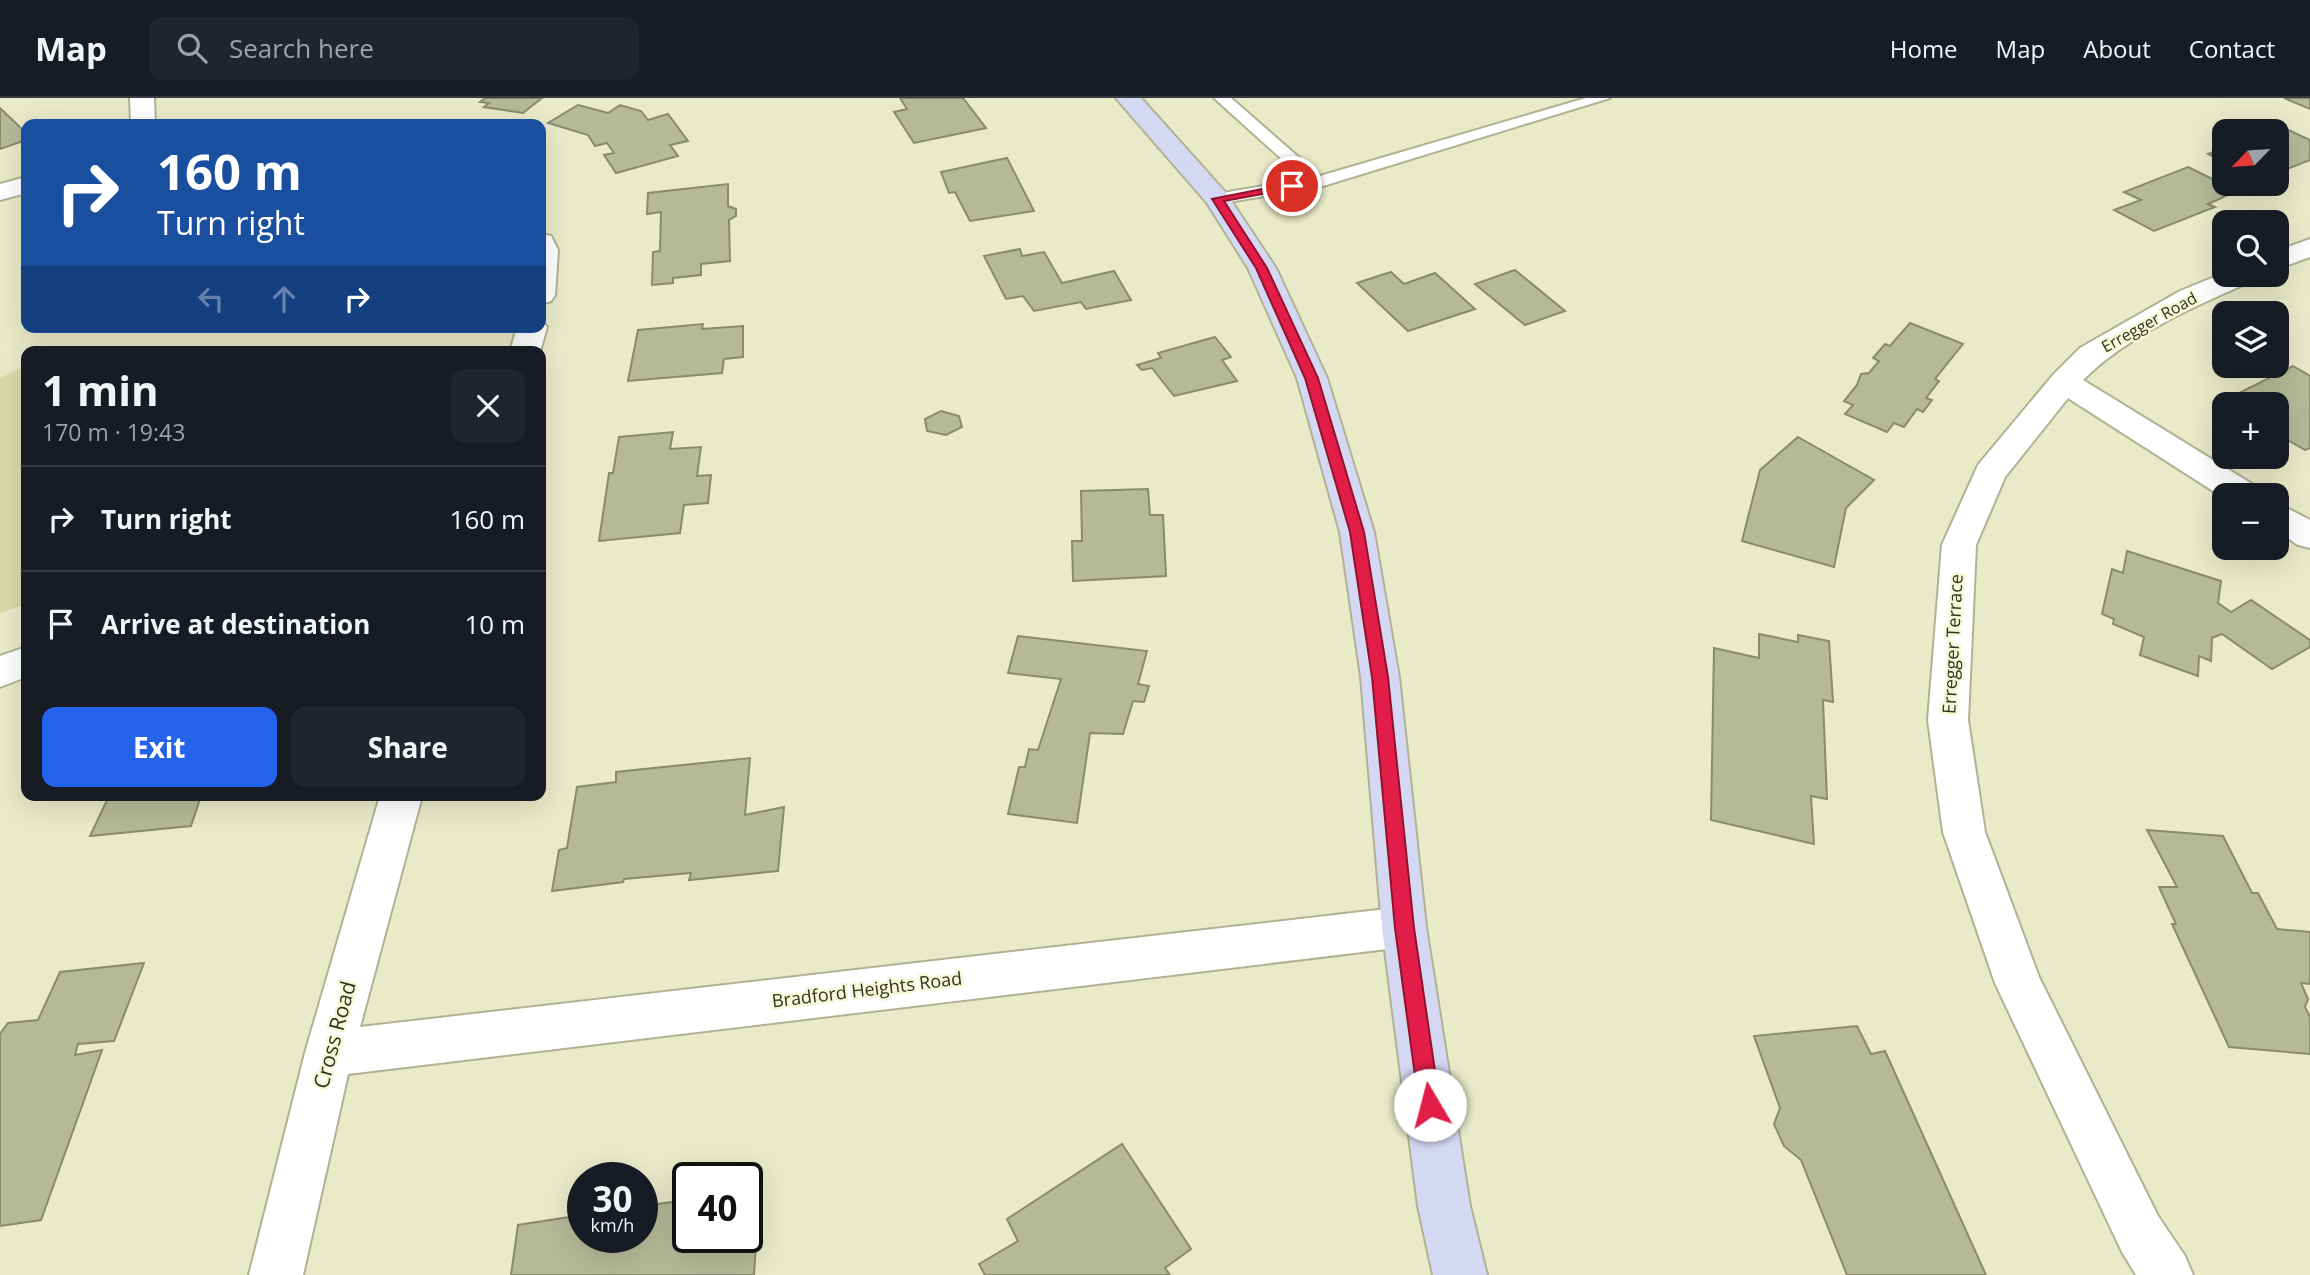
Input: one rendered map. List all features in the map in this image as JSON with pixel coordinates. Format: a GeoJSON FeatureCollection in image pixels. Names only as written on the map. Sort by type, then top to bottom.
{"type":"FeatureCollection","features":[{"type":"Feature","properties":{"kind":"street"},"geometry":{"type":"LineString","coordinates":[[142,98],[143,119]]}},
{"type":"Feature","properties":{"kind":"street"},"geometry":{"type":"LineString","coordinates":[[1128,98],[1217,199],[1262,268],[1312,378],[1357,532],[1380,677],[1404,928],[1444,1206],[1460,1275]]}},
{"type":"Feature","properties":{"kind":"street"},"geometry":{"type":"LineString","coordinates":[[0,192],[21,186]]}},
{"type":"Feature","properties":{"kind":"street"},"geometry":{"type":"LineString","coordinates":[[2289,256],[2310,247]]}},
{"type":"Feature","properties":{"kind":"street","name":"Erregger Road"},"geometry":{"type":"LineString","coordinates":[[2064,382],[2091,355],[2190,297],[2215,287]]}},
{"type":"Feature","properties":{"kind":"street"},"geometry":{"type":"LineString","coordinates":[[2064,382],[2226,483]]}},
{"type":"Feature","properties":{"kind":"street","name":"Erregger Terrace"},"geometry":{"type":"LineString","coordinates":[[2064,382],[1990,473],[1959,545],[1948,720],[1964,832],[2018,983],[2140,1234],[2166,1275]]}},
{"type":"Feature","properties":{"kind":"street"},"geometry":{"type":"LineString","coordinates":[[2289,523],[2310,536]]}},
{"type":"Feature","properties":{"kind":"street"},"geometry":{"type":"LineString","coordinates":[[0,672],[21,663]]}},
{"type":"Feature","properties":{"kind":"street","name":"Cross Road"},"geometry":{"type":"LineString","coordinates":[[275,1275],[329,1053],[400,801]]}},
{"type":"Feature","properties":{"kind":"street","name":"Bradford Heights Road"},"geometry":{"type":"LineString","coordinates":[[329,1053],[1404,928]]}},
{"type":"Feature","properties":{"kind":"lane"},"geometry":{"type":"LineString","coordinates":[[1222,98],[1317,182]]}},
{"type":"Feature","properties":{"kind":"lane"},"geometry":{"type":"LineString","coordinates":[[1217,199],[1317,182],[1602,98]]}},
{"type":"Feature","properties":{"kind":"green space"},"geometry":{"type":"Polygon","coordinates":[[[21,368],[21,606],[0,613],[0,378],[21,368]]]}},
{"type":"Feature","properties":{"kind":"building"},"geometry":{"type":"Polygon","coordinates":[[[485,98],[542,98],[523,113],[484,107],[489,103],[480,102],[485,98]]]}},
{"type":"Feature","properties":{"kind":"building"},"geometry":{"type":"Polygon","coordinates":[[[900,98],[963,98],[986,128],[914,143],[894,112],[907,109],[900,98]]]}},
{"type":"Feature","properties":{"kind":"building"},"geometry":{"type":"Polygon","coordinates":[[[2284,98],[2310,98],[2310,109],[2284,98]]]}},
{"type":"Feature","properties":{"kind":"building"},"geometry":{"type":"Polygon","coordinates":[[[578,105],[608,113],[620,105],[641,111],[648,120],[668,114],[688,141],[670,145],[678,156],[616,173],[604,155],[614,153],[607,143],[595,146],[588,135],[548,123],[578,105]]]}},
{"type":"Feature","properties":{"kind":"building"},"geometry":{"type":"Polygon","coordinates":[[[0,108],[21,128],[21,142],[0,149],[0,108]]]}},
{"type":"Feature","properties":{"kind":"building"},"geometry":{"type":"Polygon","coordinates":[[[2289,130],[2310,140],[2310,160],[2289,168],[2289,130]]]}},
{"type":"Feature","properties":{"kind":"building"},"geometry":{"type":"Polygon","coordinates":[[[1007,158],[1034,211],[970,221],[955,192],[949,193],[941,172],[1007,158]]]}},
{"type":"Feature","properties":{"kind":"building"},"geometry":{"type":"Polygon","coordinates":[[[2188,167],[2212,179],[2212,196],[2226,196],[2208,204],[2215,207],[2154,231],[2114,210],[2141,200],[2124,192],[2188,167]]]}},
{"type":"Feature","properties":{"kind":"building"},"geometry":{"type":"Polygon","coordinates":[[[728,184],[728,206],[736,209],[736,216],[729,220],[730,261],[701,264],[701,275],[673,278],[673,283],[652,285],[653,252],[660,251],[661,212],[647,214],[648,193],[728,184]]]}},
{"type":"Feature","properties":{"kind":"building"},"geometry":{"type":"Polygon","coordinates":[[[1020,249],[1022,256],[1044,252],[1062,283],[1114,271],[1131,300],[1086,309],[1081,302],[1034,311],[1023,296],[1006,299],[984,256],[1020,249]]]}},
{"type":"Feature","properties":{"kind":"building"},"geometry":{"type":"Polygon","coordinates":[[[1515,270],[1565,311],[1525,325],[1475,284],[1515,270]]]}},
{"type":"Feature","properties":{"kind":"building"},"geometry":{"type":"Polygon","coordinates":[[[1391,272],[1404,284],[1435,273],[1475,309],[1408,331],[1357,283],[1391,272]]]}},
{"type":"Feature","properties":{"kind":"building"},"geometry":{"type":"Polygon","coordinates":[[[1910,323],[1963,344],[1935,379],[1939,381],[1926,398],[1932,400],[1923,412],[1917,409],[1904,427],[1894,423],[1887,432],[1845,414],[1853,405],[1844,401],[1857,385],[1861,374],[1869,373],[1879,361],[1873,358],[1885,344],[1890,346],[1910,323]]]}},
{"type":"Feature","properties":{"kind":"building"},"geometry":{"type":"Polygon","coordinates":[[[703,324],[702,329],[743,326],[743,357],[724,359],[722,373],[628,381],[638,330],[703,324]]]}},
{"type":"Feature","properties":{"kind":"building"},"geometry":{"type":"Polygon","coordinates":[[[1215,337],[1231,357],[1222,360],[1237,381],[1174,396],[1152,368],[1142,370],[1137,365],[1161,358],[1158,353],[1215,337]]]}},
{"type":"Feature","properties":{"kind":"building"},"geometry":{"type":"Polygon","coordinates":[[[2293,366],[2310,376],[2310,448],[2305,450],[2289,441],[2289,392],[2241,392],[2269,378],[2289,378],[2289,368],[2293,366]]]}},
{"type":"Feature","properties":{"kind":"building"},"geometry":{"type":"Polygon","coordinates":[[[941,411],[959,416],[962,427],[946,435],[927,431],[925,419],[941,411]]]}},
{"type":"Feature","properties":{"kind":"building"},"geometry":{"type":"Polygon","coordinates":[[[673,432],[670,449],[701,447],[697,476],[711,475],[708,503],[684,505],[680,533],[599,541],[609,473],[613,473],[619,437],[673,432]]]}},
{"type":"Feature","properties":{"kind":"building"},"geometry":{"type":"Polygon","coordinates":[[[1798,437],[1874,480],[1846,508],[1834,567],[1742,541],[1760,470],[1798,437]]]}},
{"type":"Feature","properties":{"kind":"building"},"geometry":{"type":"Polygon","coordinates":[[[1148,489],[1150,515],[1163,515],[1166,576],[1073,581],[1072,541],[1082,541],[1081,491],[1148,489]]]}},
{"type":"Feature","properties":{"kind":"building"},"geometry":{"type":"Polygon","coordinates":[[[2127,551],[2221,581],[2218,603],[2231,612],[2251,600],[2310,640],[2310,647],[2272,669],[2222,634],[2212,638],[2211,661],[2199,656],[2198,676],[2140,655],[2144,637],[2113,624],[2114,619],[2102,614],[2112,569],[2123,573],[2127,551]]]}},
{"type":"Feature","properties":{"kind":"building"},"geometry":{"type":"Polygon","coordinates":[[[1759,634],[1798,642],[1798,635],[1829,641],[1833,702],[1823,700],[1827,799],[1811,796],[1814,844],[1711,820],[1714,648],[1759,658],[1759,634]]]}},
{"type":"Feature","properties":{"kind":"building"},"geometry":{"type":"Polygon","coordinates":[[[1018,636],[1147,651],[1138,684],[1149,686],[1144,702],[1133,701],[1123,734],[1090,733],[1077,823],[1008,814],[1019,767],[1025,767],[1029,749],[1038,750],[1061,679],[1008,673],[1018,636]]]}},
{"type":"Feature","properties":{"kind":"building"},"geometry":{"type":"Polygon","coordinates":[[[750,758],[745,815],[784,807],[778,871],[689,880],[691,873],[624,879],[623,882],[552,891],[559,850],[567,848],[577,787],[616,782],[616,772],[750,758]]]}},
{"type":"Feature","properties":{"kind":"building"},"geometry":{"type":"Polygon","coordinates":[[[107,801],[199,801],[191,826],[90,836],[107,801]]]}},
{"type":"Feature","properties":{"kind":"building"},"geometry":{"type":"Polygon","coordinates":[[[2147,830],[2223,836],[2252,893],[2258,893],[2277,929],[2310,932],[2310,984],[2301,983],[2308,999],[2305,1007],[2310,1017],[2310,1054],[2229,1047],[2172,924],[2176,924],[2159,887],[2177,887],[2147,830]]]}},
{"type":"Feature","properties":{"kind":"building"},"geometry":{"type":"Polygon","coordinates":[[[144,963],[114,1041],[78,1044],[75,1055],[102,1050],[41,1220],[0,1226],[0,1034],[8,1023],[38,1020],[60,972],[144,963]]]}},
{"type":"Feature","properties":{"kind":"building"},"geometry":{"type":"Polygon","coordinates":[[[1857,1026],[1871,1054],[1885,1051],[1986,1275],[1847,1275],[1801,1160],[1784,1146],[1774,1124],[1780,1108],[1754,1036],[1857,1026]]]}},
{"type":"Feature","properties":{"kind":"building"},"geometry":{"type":"Polygon","coordinates":[[[1122,1144],[1191,1249],[1165,1268],[1170,1275],[985,1275],[979,1264],[1018,1241],[1007,1219],[1122,1144]]]}},
{"type":"Feature","properties":{"kind":"building"},"geometry":{"type":"Polygon","coordinates":[[[672,1202],[672,1253],[755,1253],[754,1275],[511,1275],[518,1225],[567,1217],[567,1253],[658,1253],[658,1204],[672,1202]]]}},
{"type":"Feature","properties":{"kind":"route"},"geometry":{"type":"LineString","coordinates":[[1292,186],[1217,199],[1262,268],[1312,378],[1357,532],[1380,677],[1404,928],[1430,1105]]}}]}
